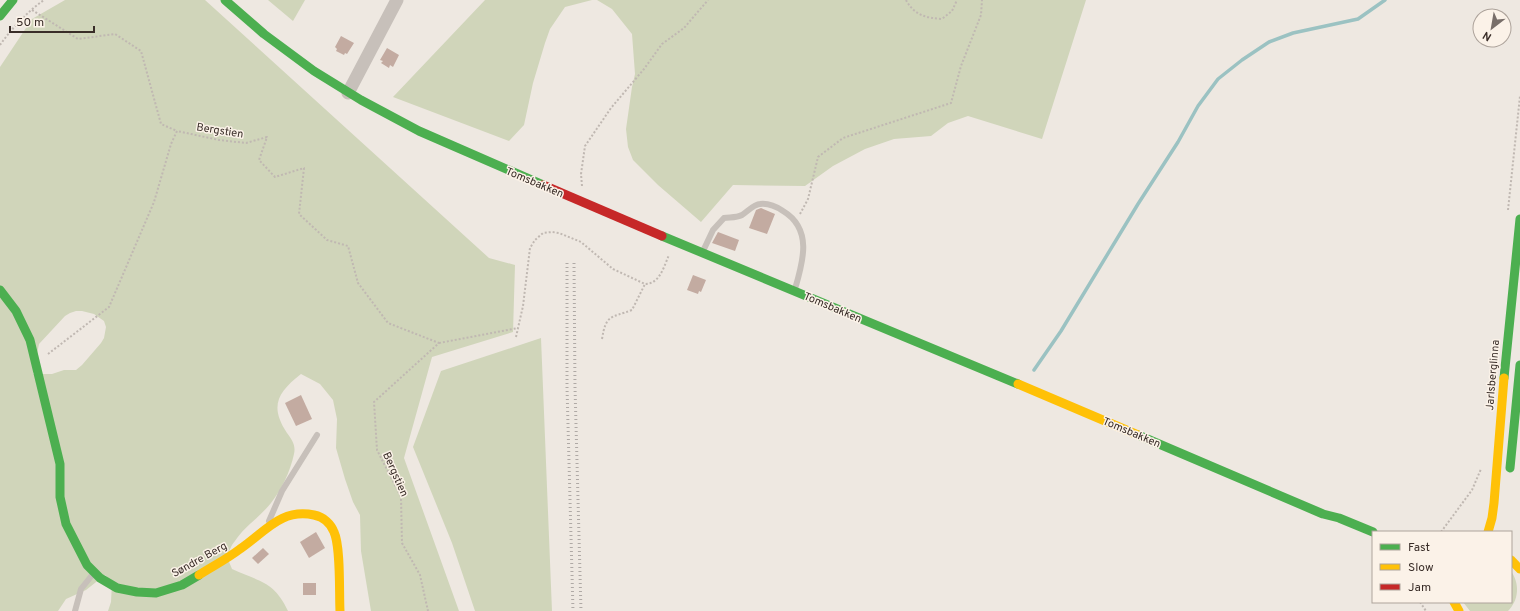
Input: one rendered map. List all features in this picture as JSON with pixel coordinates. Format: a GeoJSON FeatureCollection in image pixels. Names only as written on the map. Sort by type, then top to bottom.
{"type":"FeatureCollection","features":[{"type":"Feature","properties":{"kind":"main road"},"geometry":{"type":"LineString","coordinates":[[0,16],[12,0]]}},
{"type":"Feature","properties":{"kind":"main road","name":"Tomsbakken"},"geometry":{"type":"LineString","coordinates":[[225,0],[286,52],[348,93],[418,131],[586,204],[1323,514]]}},
{"type":"Feature","properties":{"kind":"main road","name":"Jarlsberglinna"},"geometry":{"type":"LineString","coordinates":[[1488,531],[1494,503],[1508,330],[1520,219]]}},
{"type":"Feature","properties":{"kind":"main road","name":"Søndre Berg"},"geometry":{"type":"LineString","coordinates":[[0,290],[16,311],[30,340],[60,464],[60,497],[66,524],[87,565],[117,588],[137,592],[156,592],[182,585],[241,549],[266,528],[289,515],[304,513],[318,516],[328,522],[335,533],[338,550],[340,611]]}},
{"type":"Feature","properties":{"kind":"main road"},"geometry":{"type":"LineString","coordinates":[[1509,477],[1520,365]]}},
{"type":"Feature","properties":{"kind":"main road"},"geometry":{"type":"LineString","coordinates":[[1323,514],[1339,518],[1372,532]]}},
{"type":"Feature","properties":{"kind":"main road"},"geometry":{"type":"LineString","coordinates":[[1323,514],[1336,524],[1372,541]]}},
{"type":"Feature","properties":{"kind":"main road"},"geometry":{"type":"LineString","coordinates":[[1512,561],[1520,569]]}},
{"type":"Feature","properties":{"kind":"street"},"geometry":{"type":"LineString","coordinates":[[348,93],[398,0]]}},
{"type":"Feature","properties":{"kind":"lane"},"geometry":{"type":"LineString","coordinates":[[702,252],[713,230],[724,218],[732,218],[741,215],[757,204],[771,205],[779,208],[796,221],[800,230],[803,245],[803,255],[794,291]]}},
{"type":"Feature","properties":{"kind":"lane"},"geometry":{"type":"LineString","coordinates":[[266,528],[282,491],[317,435]]}},
{"type":"Feature","properties":{"kind":"lane"},"geometry":{"type":"LineString","coordinates":[[75,611],[81,589],[95,572]]}},
{"type":"Feature","properties":{"kind":"path"},"geometry":{"type":"LineString","coordinates":[[0,45],[12,29],[44,0]]}},
{"type":"Feature","properties":{"kind":"path"},"geometry":{"type":"LineString","coordinates":[[586,204],[581,174],[585,146],[611,108],[644,70],[662,44],[684,28],[708,0]]}},
{"type":"Feature","properties":{"kind":"path"},"geometry":{"type":"LineString","coordinates":[[906,0],[917,14],[929,18],[942,19],[952,11],[957,0]]}},
{"type":"Feature","properties":{"kind":"path"},"geometry":{"type":"LineString","coordinates":[[796,221],[808,199],[818,157],[843,138],[951,103],[961,66],[981,15],[982,0]]}},
{"type":"Feature","properties":{"kind":"path","name":"Bergstien"},"geometry":{"type":"LineString","coordinates":[[32,10],[78,39],[115,34],[141,51],[161,124],[177,131],[219,140],[246,143],[268,137],[259,160],[275,178],[304,168],[299,214],[327,240],[348,246],[358,283],[388,323],[439,343],[374,402],[377,450],[401,497],[402,543],[420,575],[428,611]]}},
{"type":"Feature","properties":{"kind":"path"},"geometry":{"type":"LineString","coordinates":[[36,363],[109,307],[154,202],[171,144],[177,131]]}},
{"type":"Feature","properties":{"kind":"path"},"geometry":{"type":"LineString","coordinates":[[516,337],[523,306],[530,248],[535,240],[543,233],[558,233],[581,242],[613,269],[646,284],[650,284],[659,276],[674,241]]}},
{"type":"Feature","properties":{"kind":"path"},"geometry":{"type":"LineString","coordinates":[[602,340],[604,326],[607,321],[610,318],[632,310],[646,284]]}},
{"type":"Feature","properties":{"kind":"path"},"geometry":{"type":"LineString","coordinates":[[439,343],[518,328]]}},
{"type":"Feature","properties":{"kind":"green space"},"geometry":{"type":"Polygon","coordinates":[[[65,0],[205,0],[489,258],[515,265],[513,332],[432,357],[404,458],[459,611],[371,611],[361,551],[360,515],[353,502],[336,448],[337,419],[333,400],[320,384],[301,374],[282,393],[277,407],[281,423],[294,445],[294,454],[288,474],[275,498],[232,544],[227,557],[232,569],[258,580],[272,588],[283,601],[288,611],[108,611],[111,602],[112,582],[105,575],[86,590],[66,599],[58,611],[0,611],[0,67],[32,19],[65,0]],[[76,311],[65,316],[39,344],[33,374],[52,374],[64,370],[76,370],[101,343],[104,338],[106,327],[104,321],[94,314],[76,311]]]}},
{"type":"Feature","properties":{"kind":"green space"},"geometry":{"type":"Polygon","coordinates":[[[268,0],[305,0],[293,21],[268,0]]]}},
{"type":"Feature","properties":{"kind":"green space"},"geometry":{"type":"Polygon","coordinates":[[[485,0],[592,0],[565,7],[550,29],[533,83],[524,125],[509,141],[393,97],[485,0]]]}},
{"type":"Feature","properties":{"kind":"green space"},"geometry":{"type":"Polygon","coordinates":[[[597,0],[1086,0],[1042,139],[968,116],[948,123],[931,136],[894,139],[865,149],[833,166],[805,186],[733,185],[701,222],[658,185],[633,160],[628,147],[626,129],[635,74],[632,34],[612,9],[597,0]]]}},
{"type":"Feature","properties":{"kind":"green space"},"geometry":{"type":"Polygon","coordinates":[[[541,338],[552,611],[475,611],[452,543],[413,447],[441,371],[541,338]]]}},
{"type":"Feature","properties":{"kind":"green space"},"geometry":{"type":"Polygon","coordinates":[[[1512,573],[1516,581],[1517,592],[1512,607],[1508,611],[1470,611],[1464,603],[1512,603],[1512,573]]]}},
{"type":"Feature","properties":{"kind":"building"},"geometry":{"type":"Polygon","coordinates":[[[341,36],[354,43],[347,54],[345,53],[344,55],[336,51],[337,49],[335,47],[341,36]]]}},
{"type":"Feature","properties":{"kind":"building"},"geometry":{"type":"Polygon","coordinates":[[[387,48],[399,55],[393,67],[390,65],[389,68],[381,63],[383,61],[380,60],[387,48]]]}},
{"type":"Feature","properties":{"kind":"building"},"geometry":{"type":"Polygon","coordinates":[[[761,208],[775,214],[767,234],[749,228],[756,210],[761,208]]]}},
{"type":"Feature","properties":{"kind":"building"},"geometry":{"type":"Polygon","coordinates":[[[718,232],[739,240],[735,251],[712,243],[718,232]]]}},
{"type":"Feature","properties":{"kind":"building"},"geometry":{"type":"Polygon","coordinates":[[[693,275],[706,280],[701,292],[699,291],[698,294],[687,290],[693,275]]]}},
{"type":"Feature","properties":{"kind":"building"},"geometry":{"type":"Polygon","coordinates":[[[301,395],[312,419],[296,426],[285,403],[301,395]]]}},
{"type":"Feature","properties":{"kind":"building"},"geometry":{"type":"Polygon","coordinates":[[[316,532],[325,548],[309,558],[300,542],[316,532]]]}},
{"type":"Feature","properties":{"kind":"building"},"geometry":{"type":"Polygon","coordinates":[[[263,548],[269,554],[258,564],[252,558],[263,548]]]}},
{"type":"Feature","properties":{"kind":"building"},"geometry":{"type":"Polygon","coordinates":[[[303,583],[316,583],[316,595],[303,595],[303,583]]]}},
{"type":"Feature","properties":{"kind":"waterway"},"geometry":{"type":"LineString","coordinates":[[1034,370],[1061,331],[1138,204],[1178,142],[1198,106],[1218,79],[1242,60],[1269,42],[1293,33],[1358,19],[1385,0]]}},
{"type":"Feature","properties":{"kind":"railway"},"geometry":{"type":"LineString","coordinates":[[567,263],[567,387],[573,611]]}},
{"type":"Feature","properties":{"kind":"railway"},"geometry":{"type":"LineString","coordinates":[[574,263],[575,387],[581,611]]}},
{"type":"Feature","properties":{"kind":"traffic: fast"},"geometry":{"type":"LineString","coordinates":[[0,16],[13,0]]}},
{"type":"Feature","properties":{"kind":"traffic: fast"},"geometry":{"type":"LineString","coordinates":[[225,0],[264,34],[314,71],[361,100],[419,131],[543,185]]}},
{"type":"Feature","properties":{"kind":"traffic: fast"},"geometry":{"type":"LineString","coordinates":[[1504,378],[1520,219]]}},
{"type":"Feature","properties":{"kind":"traffic: fast"},"geometry":{"type":"LineString","coordinates":[[662,236],[1018,384]]}},
{"type":"Feature","properties":{"kind":"traffic: fast"},"geometry":{"type":"LineString","coordinates":[[0,290],[16,311],[30,340],[60,464],[60,497],[66,524],[87,565],[100,578],[117,588],[137,592],[156,593],[182,585],[199,575]]}},
{"type":"Feature","properties":{"kind":"traffic: fast"},"geometry":{"type":"LineString","coordinates":[[1510,468],[1520,365]]}},
{"type":"Feature","properties":{"kind":"traffic: fast"},"geometry":{"type":"LineString","coordinates":[[1138,435],[1323,514],[1339,518],[1372,532]]}},
{"type":"Feature","properties":{"kind":"traffic: slow"},"geometry":{"type":"LineString","coordinates":[[1488,531],[1494,503],[1504,378]]}},
{"type":"Feature","properties":{"kind":"traffic: slow"},"geometry":{"type":"LineString","coordinates":[[1018,384],[1138,435]]}},
{"type":"Feature","properties":{"kind":"traffic: slow"},"geometry":{"type":"LineString","coordinates":[[199,575],[230,556],[283,518],[302,514],[314,515],[321,517],[329,524],[333,529],[336,539],[339,559],[340,611]]}},
{"type":"Feature","properties":{"kind":"traffic: slow"},"geometry":{"type":"LineString","coordinates":[[1512,561],[1520,569]]}},
{"type":"Feature","properties":{"kind":"traffic: slow"},"geometry":{"type":"LineString","coordinates":[[1455,603],[1459,611]]}},
{"type":"Feature","properties":{"kind":"traffic: jam"},"geometry":{"type":"LineString","coordinates":[[543,185],[662,236]]}}]}
